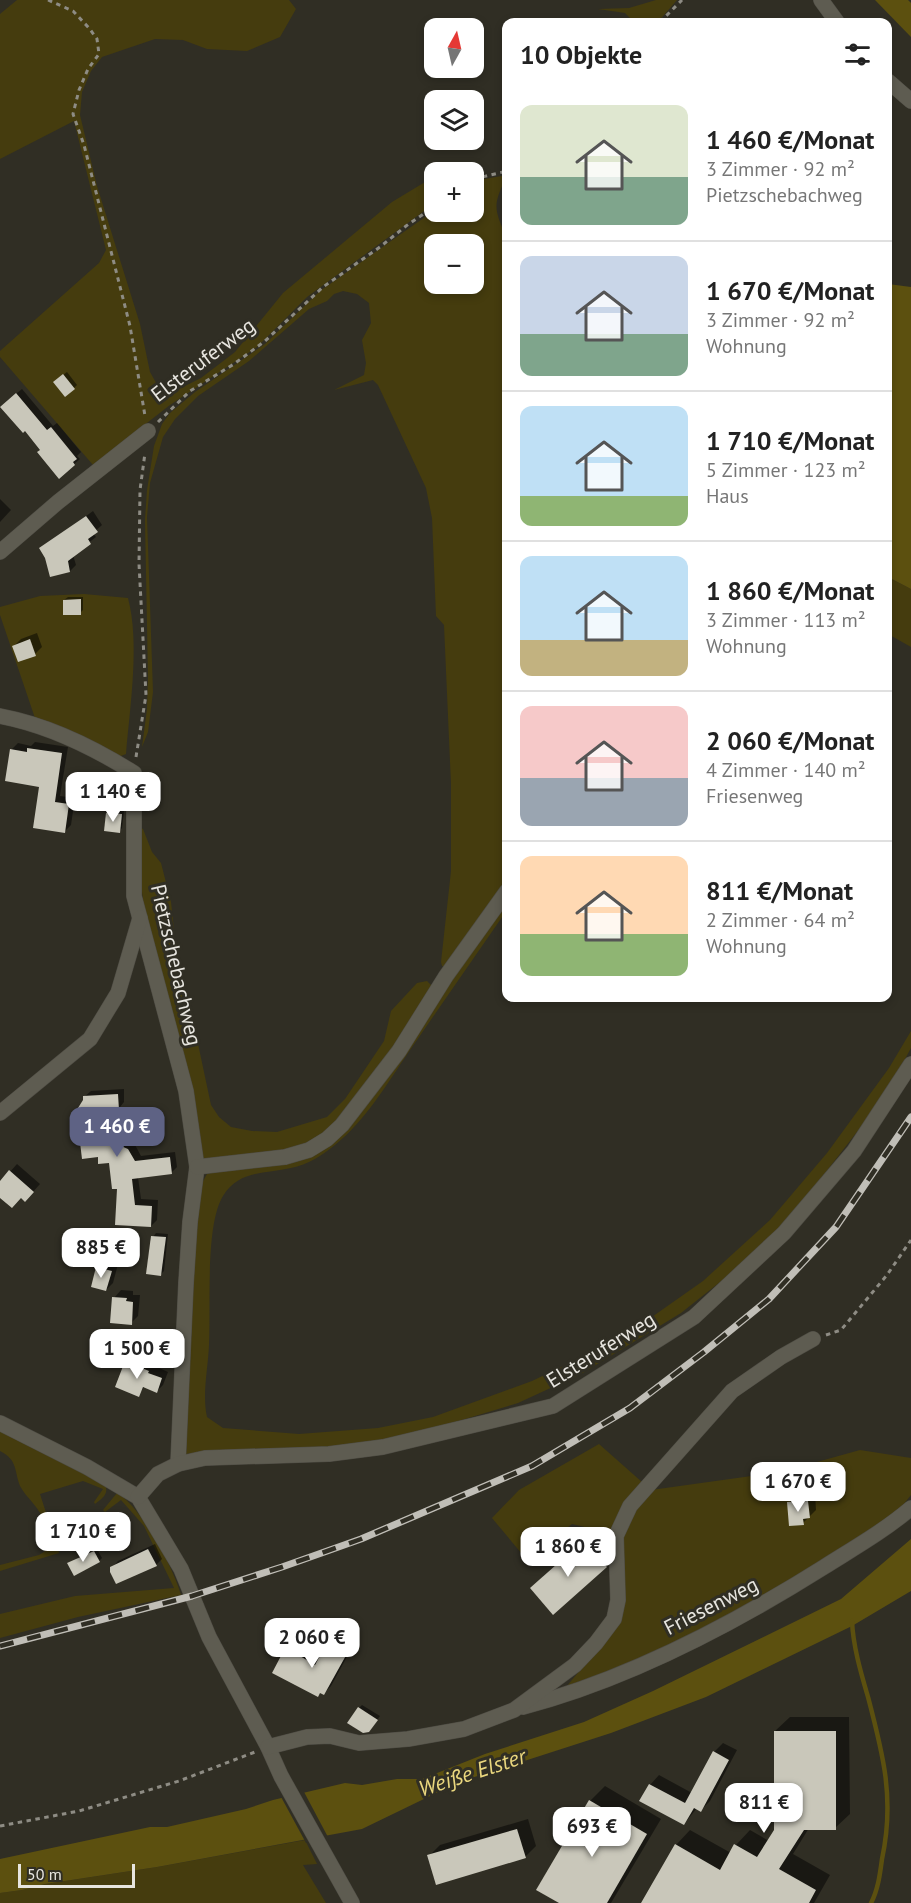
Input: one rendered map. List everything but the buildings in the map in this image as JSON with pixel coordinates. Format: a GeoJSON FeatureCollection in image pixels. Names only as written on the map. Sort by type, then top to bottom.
{"type":"FeatureCollection","features":[{"type":"Feature","properties":{"kind":"street"},"geometry":{"type":"LineString","coordinates":[[821,0],[834,18]]}},
{"type":"Feature","properties":{"kind":"street"},"geometry":{"type":"LineString","coordinates":[[892,84],[911,101]]}},
{"type":"Feature","properties":{"kind":"street","name":"Elsteruferweg"},"geometry":{"type":"LineString","coordinates":[[0,552],[58,502],[148,431]]}},
{"type":"Feature","properties":{"kind":"street"},"geometry":{"type":"LineString","coordinates":[[0,716],[17,719],[81,743],[134,773]]}},
{"type":"Feature","properties":{"kind":"street","name":"Pietzschebachweg"},"geometry":{"type":"LineString","coordinates":[[134,773],[134,896],[186,1091],[197,1167],[186,1283],[178,1464]]}},
{"type":"Feature","properties":{"kind":"street"},"geometry":{"type":"LineString","coordinates":[[197,1167],[285,1157],[309,1150],[327,1139],[342,1125],[399,1051],[446,976],[502,898]]}},
{"type":"Feature","properties":{"kind":"street"},"geometry":{"type":"LineString","coordinates":[[0,1113],[90,1039],[118,993],[140,918]]}},
{"type":"Feature","properties":{"kind":"street","name":"Elsteruferweg"},"geometry":{"type":"LineString","coordinates":[[138,1497],[158,1474],[178,1464],[205,1458],[329,1454],[383,1447],[552,1406],[694,1317],[784,1233],[854,1151],[911,1064]]}},
{"type":"Feature","properties":{"kind":"street","name":"Friesenweg"},"geometry":{"type":"LineString","coordinates":[[514,1710],[575,1665],[614,1619],[618,1600],[616,1536],[630,1506],[732,1391],[781,1357],[813,1339]]}},
{"type":"Feature","properties":{"kind":"street"},"geometry":{"type":"LineString","coordinates":[[0,1423],[87,1467],[138,1497],[181,1569],[209,1637],[281,1776],[352,1903]]}},
{"type":"Feature","properties":{"kind":"street","name":"Friesenweg"},"geometry":{"type":"LineString","coordinates":[[268,1747],[307,1737],[330,1736],[358,1743],[408,1739],[464,1729],[514,1710],[559,1698],[650,1661],[777,1597],[891,1525],[911,1508]]}},
{"type":"Feature","properties":{"kind":"path"},"geometry":{"type":"LineString","coordinates":[[48,0],[73,11],[96,39],[99,54],[84,80],[73,114],[84,145],[130,326],[148,431],[140,490],[139,554],[146,695],[134,773]]}},
{"type":"Feature","properties":{"kind":"path"},"geometry":{"type":"LineString","coordinates":[[664,18],[682,0]]}},
{"type":"Feature","properties":{"kind":"path"},"geometry":{"type":"LineString","coordinates":[[484,177],[502,172]]}},
{"type":"Feature","properties":{"kind":"path","name":"Elsteruferweg"},"geometry":{"type":"LineString","coordinates":[[148,431],[190,391],[234,364],[265,341],[323,287],[424,214]]}},
{"type":"Feature","properties":{"kind":"path"},"geometry":{"type":"LineString","coordinates":[[813,1339],[840,1330],[887,1275],[911,1240]]}},
{"type":"Feature","properties":{"kind":"path"},"geometry":{"type":"LineString","coordinates":[[0,1826],[79,1811],[179,1781],[268,1747]]}},
{"type":"Feature","properties":{"kind":"shaded area"},"geometry":{"type":"Polygon","coordinates":[[[17,0],[289,0],[296,9],[280,37],[247,51],[207,49],[183,40],[155,39],[102,57],[91,71],[82,92],[80,115],[97,186],[140,324],[150,372],[159,388],[173,392],[201,378],[235,352],[283,293],[392,202],[424,183],[424,211],[307,297],[257,347],[170,405],[93,465],[0,357],[0,351],[99,263],[106,250],[74,121],[0,159],[0,14],[17,0]]]}},
{"type":"Feature","properties":{"kind":"shaded area"},"geometry":{"type":"Polygon","coordinates":[[[656,0],[677,0],[661,18],[630,18],[625,13],[598,9],[629,8],[656,0]]]}},
{"type":"Feature","properties":{"kind":"shaded area"},"geometry":{"type":"Polygon","coordinates":[[[502,176],[502,186],[496,206],[502,226],[502,889],[445,967],[441,962],[451,871],[451,784],[444,625],[436,616],[432,518],[426,488],[378,385],[373,380],[334,390],[364,375],[366,363],[362,340],[371,323],[369,303],[357,294],[343,291],[309,309],[249,361],[198,396],[175,419],[163,437],[150,483],[147,517],[153,692],[148,732],[142,747],[148,678],[145,520],[154,446],[162,424],[170,413],[195,392],[265,344],[320,291],[424,218],[424,222],[484,222],[484,179],[502,176]]]}},
{"type":"Feature","properties":{"kind":"shaded area"},"geometry":{"type":"Polygon","coordinates":[[[892,579],[911,589],[911,647],[892,636],[892,579]]]}},
{"type":"Feature","properties":{"kind":"shaded area"},"geometry":{"type":"Polygon","coordinates":[[[84,594],[128,598],[132,616],[134,654],[126,754],[118,757],[36,721],[0,615],[0,607],[40,596],[84,594]]]}},
{"type":"Feature","properties":{"kind":"shaded area"},"geometry":{"type":"Polygon","coordinates":[[[141,828],[152,852],[161,863],[171,902],[179,975],[197,1039],[211,1105],[219,1117],[231,1127],[277,1132],[327,1117],[345,1099],[384,1041],[391,1011],[417,983],[427,981],[432,986],[368,1087],[322,1135],[285,1153],[208,1161],[201,1157],[155,945],[143,903],[141,828]]]}},
{"type":"Feature","properties":{"kind":"shaded area"},"geometry":{"type":"Polygon","coordinates":[[[502,906],[502,917],[384,1089],[356,1125],[335,1145],[303,1165],[245,1177],[229,1188],[223,1196],[217,1209],[211,1246],[209,1345],[205,1399],[207,1417],[223,1428],[299,1434],[378,1428],[433,1417],[532,1381],[622,1338],[703,1281],[770,1220],[827,1153],[889,1068],[911,1031],[911,1048],[867,1119],[790,1218],[744,1263],[681,1313],[581,1374],[518,1403],[402,1438],[328,1448],[249,1449],[186,1454],[195,1248],[202,1183],[207,1174],[335,1135],[502,906]]]}},
{"type":"Feature","properties":{"kind":"shaded area"},"geometry":{"type":"Polygon","coordinates":[[[0,1429],[105,1484],[106,1493],[95,1504],[94,1502],[103,1489],[83,1481],[40,1494],[59,1553],[0,1571],[0,1565],[39,1555],[47,1550],[48,1536],[46,1524],[40,1513],[20,1486],[13,1462],[0,1451],[0,1429]]]}},
{"type":"Feature","properties":{"kind":"shaded area"},"geometry":{"type":"Polygon","coordinates":[[[599,1444],[651,1490],[781,1472],[860,1450],[911,1458],[911,1495],[894,1516],[718,1625],[562,1692],[620,1622],[611,1550],[589,1528],[572,1524],[527,1560],[492,1518],[519,1490],[599,1444]]]}},
{"type":"Feature","properties":{"kind":"shaded area"},"geometry":{"type":"Polygon","coordinates":[[[117,1493],[146,1524],[171,1570],[181,1595],[78,1617],[0,1638],[0,1614],[75,1596],[174,1588],[144,1526],[121,1500],[105,1512],[103,1510],[117,1493]]]}},
{"type":"Feature","properties":{"kind":"shaded area"},"geometry":{"type":"Polygon","coordinates":[[[305,1840],[317,1864],[303,1865],[326,1903],[0,1903],[0,1893],[305,1840]]]}},
{"type":"Feature","properties":{"kind":"water"},"geometry":{"type":"Polygon","coordinates":[[[875,0],[908,0],[911,3],[911,37],[875,0]]]}},
{"type":"Feature","properties":{"kind":"water"},"geometry":{"type":"Polygon","coordinates":[[[892,285],[911,287],[911,589],[892,579],[892,285]]]}},
{"type":"Feature","properties":{"kind":"water","name":"Weiße Elster"},"geometry":{"type":"Polygon","coordinates":[[[911,1539],[911,1591],[852,1626],[706,1697],[611,1733],[459,1782],[362,1829],[0,1893],[0,1859],[150,1827],[167,1827],[345,1783],[362,1785],[397,1779],[422,1779],[485,1754],[584,1722],[653,1691],[841,1599],[911,1539]]]}},
{"type":"Feature","properties":{"kind":"pier"},"geometry":{"type":"Polygon","coordinates":[[[303,1790],[329,1839],[306,1843],[280,1795],[303,1790]]]}},
{"type":"Feature","properties":{"kind":"waterway"},"geometry":{"type":"LineString","coordinates":[[852,1621],[858,1659],[882,1757],[887,1796],[886,1837],[878,1882],[871,1903]]}},
{"type":"Feature","properties":{"kind":"railway"},"geometry":{"type":"LineString","coordinates":[[0,1646],[192,1596],[282,1567],[361,1539],[532,1466],[630,1408],[769,1299],[836,1227],[911,1117]]}}]}
